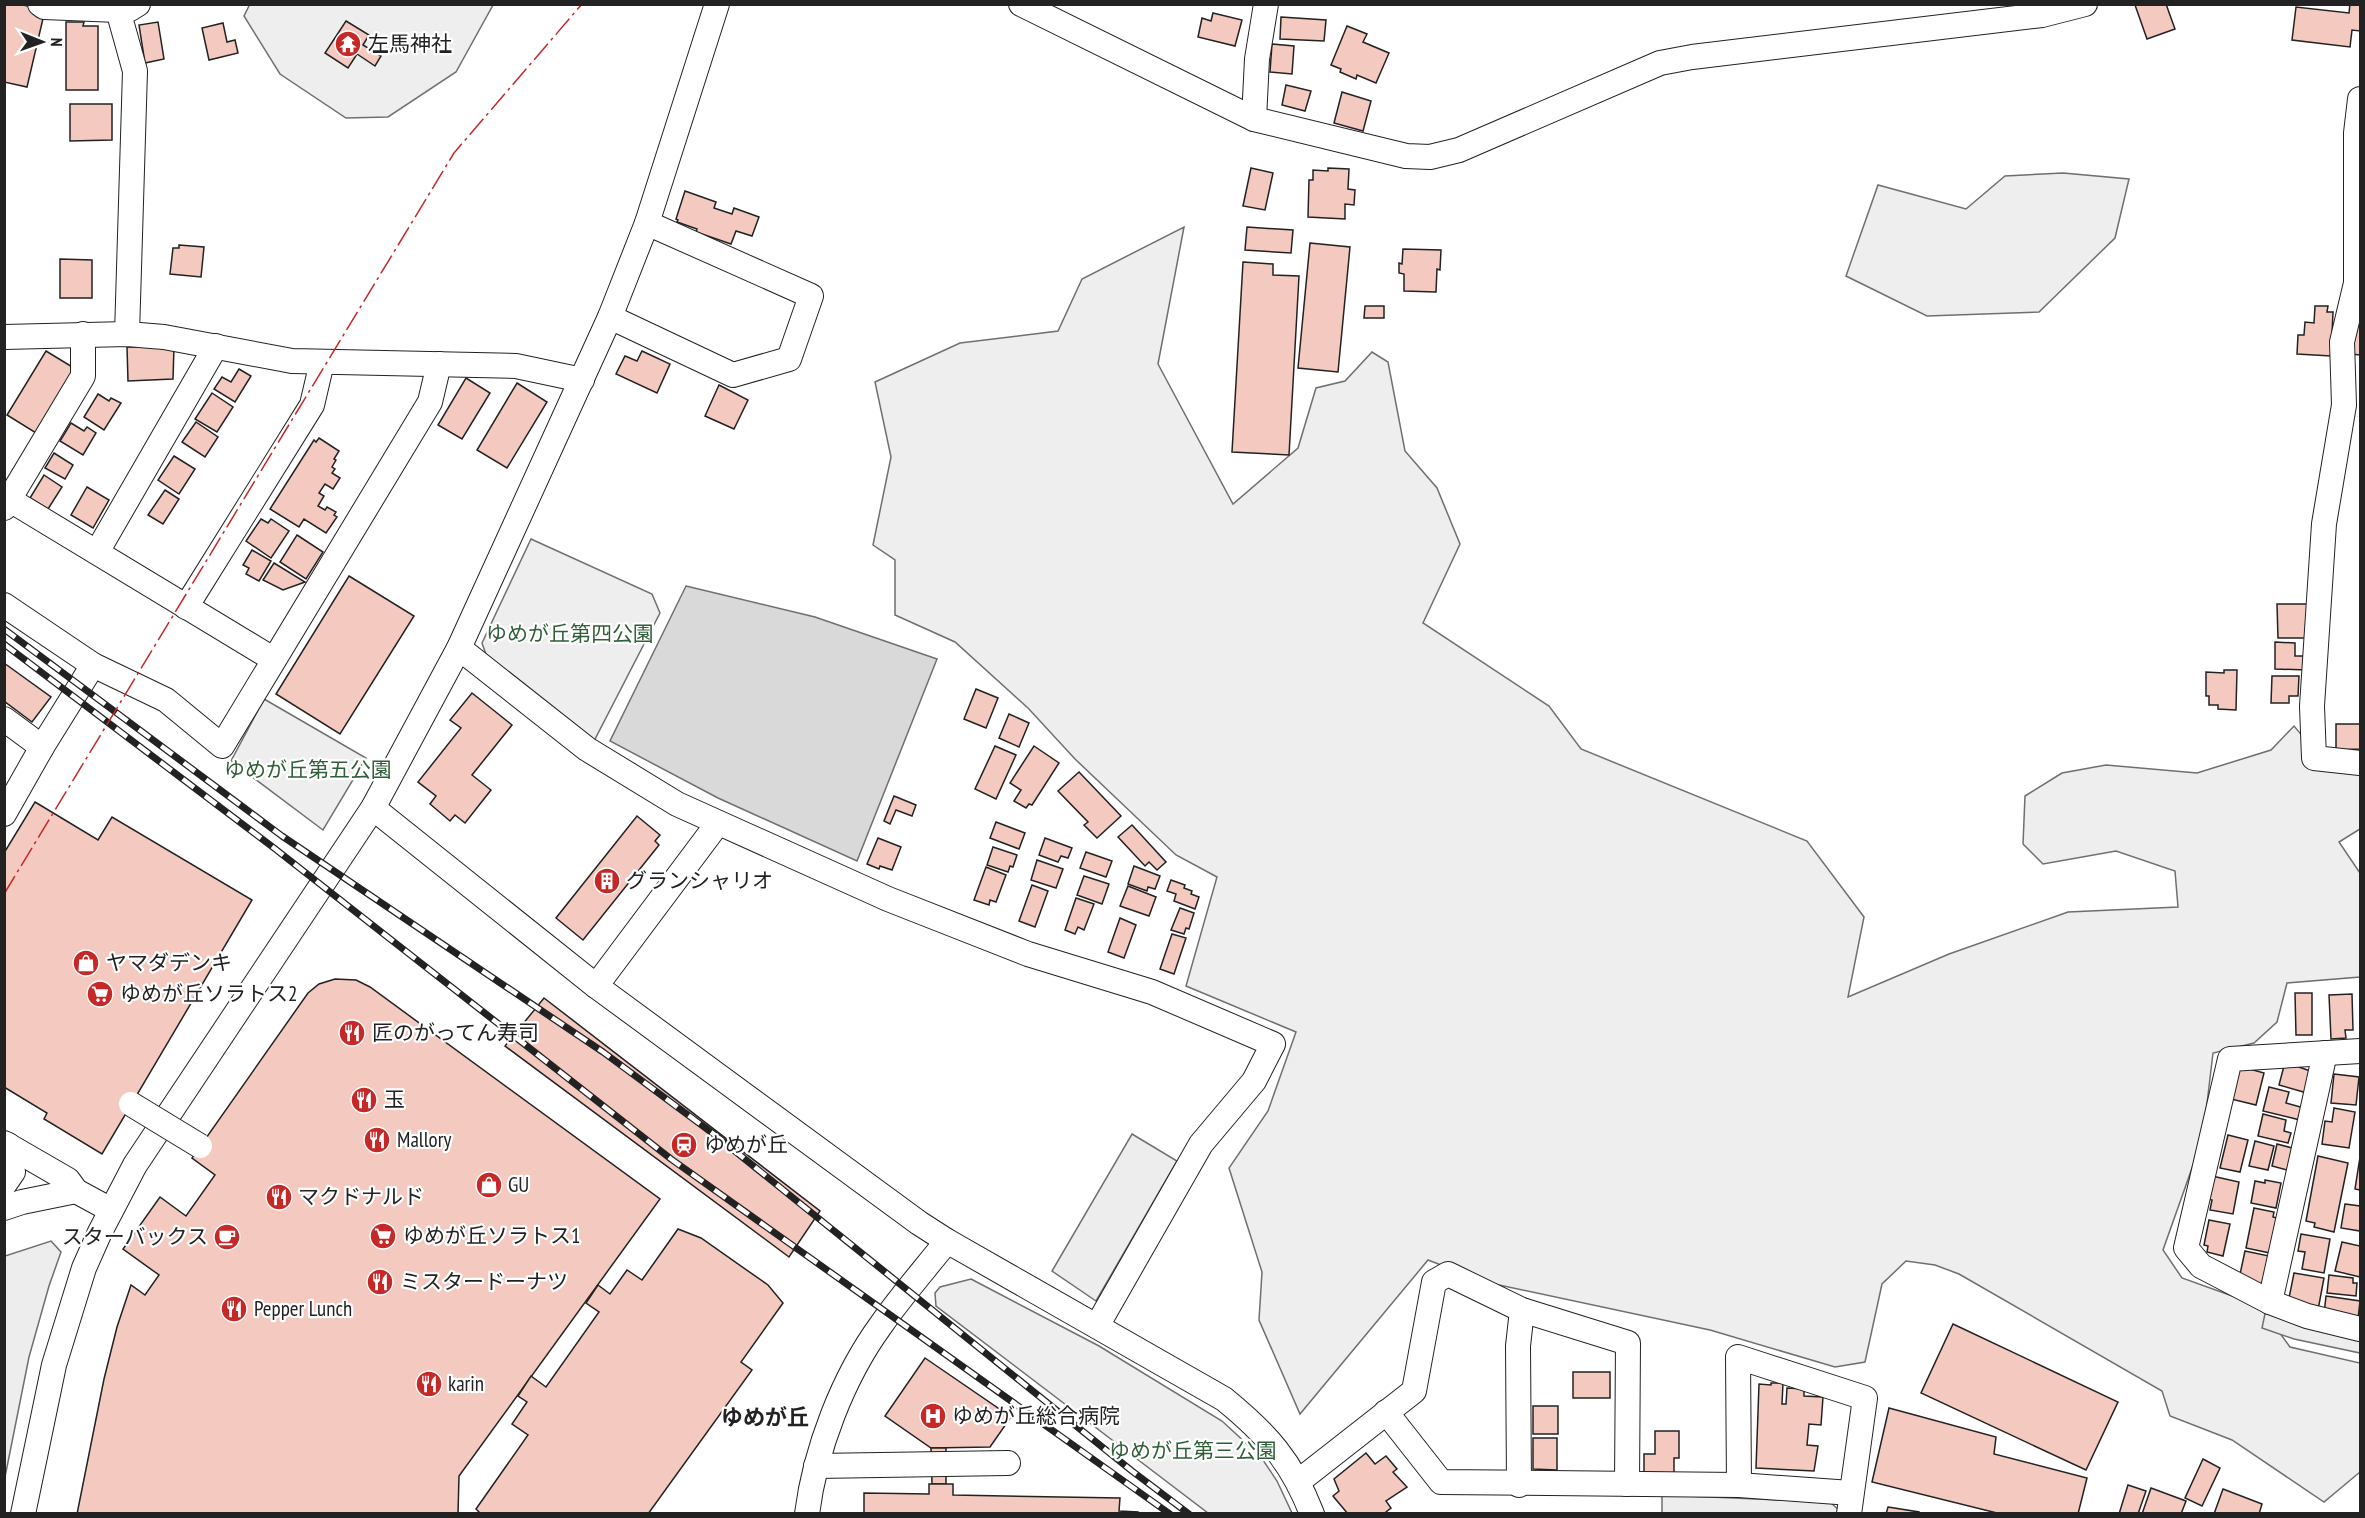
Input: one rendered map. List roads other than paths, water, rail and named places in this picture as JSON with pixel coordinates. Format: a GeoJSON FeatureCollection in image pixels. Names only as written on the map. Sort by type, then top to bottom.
{"type":"FeatureCollection","features":[{"type":"Feature","properties":{"kind":"street"},"geometry":{"type":"LineString","coordinates":[[40,4],[44,7],[128,8],[135,71],[127,334]]}},
{"type":"Feature","properties":{"kind":"street"},"geometry":{"type":"LineString","coordinates":[[23,1514],[54,1365],[84,1268],[111,1210],[154,1137],[372,808],[459,648],[610,317],[647,223],[717,4]]}},
{"type":"Feature","properties":{"kind":"street"},"geometry":{"type":"LineString","coordinates":[[1021,4],[1254,119],[1406,156],[1430,157],[1459,150],[1660,63],[1692,57],[2042,15],[2085,4]]}},
{"type":"Feature","properties":{"kind":"street"},"geometry":{"type":"LineString","coordinates":[[1254,119],[1257,59],[1266,4]]}},
{"type":"Feature","properties":{"kind":"street"},"geometry":{"type":"LineString","coordinates":[[2361,99],[2356,133],[2358,284],[2342,342],[2344,405],[2324,524],[2312,706],[2314,758],[2361,763]]}},
{"type":"Feature","properties":{"kind":"street"},"geometry":{"type":"LineString","coordinates":[[610,317],[733,375],[789,360],[811,296],[647,223]]}},
{"type":"Feature","properties":{"kind":"street"},"geometry":{"type":"LineString","coordinates":[[83,334],[83,376],[7,504],[97,552],[273,659]]}},
{"type":"Feature","properties":{"kind":"street"},"geometry":{"type":"LineString","coordinates":[[4,337],[127,334],[164,337],[292,361],[516,366],[582,380]]}},
{"type":"Feature","properties":{"kind":"street"},"geometry":{"type":"LineString","coordinates":[[97,552],[216,346]]}},
{"type":"Feature","properties":{"kind":"street"},"geometry":{"type":"LineString","coordinates":[[186,607],[312,405],[322,362]]}},
{"type":"Feature","properties":{"kind":"street"},"geometry":{"type":"LineString","coordinates":[[4,605],[93,665],[166,700],[222,746],[430,402],[439,364]]}},
{"type":"Feature","properties":{"kind":"street"},"geometry":{"type":"LineString","coordinates":[[459,648],[588,749],[677,804],[718,824],[888,899],[1028,954],[1152,992],[1273,1044],[1254,1081],[1201,1144],[1096,1326]]}},
{"type":"Feature","properties":{"kind":"street"},"geometry":{"type":"LineString","coordinates":[[4,814],[93,665]]}},
{"type":"Feature","properties":{"kind":"street"},"geometry":{"type":"LineString","coordinates":[[4,719],[42,747]]}},
{"type":"Feature","properties":{"kind":"street"},"geometry":{"type":"LineString","coordinates":[[372,808],[596,986],[947,1241],[1224,1400],[1255,1424],[1299,1481],[1312,1514]]}},
{"type":"Feature","properties":{"kind":"street"},"geometry":{"type":"LineString","coordinates":[[596,986],[718,824]]}},
{"type":"Feature","properties":{"kind":"street"},"geometry":{"type":"LineString","coordinates":[[2361,1051],[2230,1059],[2186,1248],[2200,1266],[2270,1302],[2307,1316],[2361,1329]]}},
{"type":"Feature","properties":{"kind":"street"},"geometry":{"type":"LineString","coordinates":[[2270,1302],[2325,1053]]}},
{"type":"Feature","properties":{"kind":"street"},"geometry":{"type":"LineString","coordinates":[[131,1104],[200,1146]]}},
{"type":"Feature","properties":{"kind":"street"},"geometry":{"type":"LineString","coordinates":[[6,1144],[68,1180],[76,1191],[111,1210]]}},
{"type":"Feature","properties":{"kind":"street"},"geometry":{"type":"LineString","coordinates":[[4,1185],[13,1172],[6,1144]]}},
{"type":"Feature","properties":{"kind":"street"},"geometry":{"type":"LineString","coordinates":[[13,1205],[37,1189],[39,1177],[36,1163]]}},
{"type":"Feature","properties":{"kind":"street"},"geometry":{"type":"LineString","coordinates":[[13,1205],[76,1191]]}},
{"type":"Feature","properties":{"kind":"street"},"geometry":{"type":"LineString","coordinates":[[807,1514],[816,1466],[830,1423],[852,1374],[879,1327],[947,1241]]}},
{"type":"Feature","properties":{"kind":"street"},"geometry":{"type":"LineString","coordinates":[[1299,1481],[1414,1391],[1434,1282],[1448,1274],[1522,1310],[1628,1343],[1627,1484]]}},
{"type":"Feature","properties":{"kind":"street"},"geometry":{"type":"LineString","coordinates":[[1519,1485],[1518,1346],[1522,1310]]}},
{"type":"Feature","properties":{"kind":"street"},"geometry":{"type":"LineString","coordinates":[[1386,1412],[1441,1482],[1519,1485],[1739,1485],[1850,1503],[1865,1398],[1738,1357],[1739,1485]]}},
{"type":"Feature","properties":{"kind":"street"},"geometry":{"type":"LineString","coordinates":[[816,1466],[1008,1463]]}},
{"type":"Feature","properties":{"kind":"railway"},"geometry":{"type":"LineString","coordinates":[[4,629],[282,836],[603,1052],[715,1135],[1132,1471],[1189,1514]]}},
{"type":"Feature","properties":{"kind":"railway"},"geometry":{"type":"LineString","coordinates":[[4,644],[274,848],[671,1159],[1170,1514]]}},
{"type":"Feature","properties":{"kind":"place","name":"左馬神社"},"geometry":{"type":"Point","coordinates":[348,44]}},
{"type":"Feature","properties":{"kind":"place","name":"グランシャリオ"},"geometry":{"type":"Point","coordinates":[607,881]}},
{"type":"Feature","properties":{"kind":"place","name":"ヤマダデンキ"},"geometry":{"type":"Point","coordinates":[86,963]}},
{"type":"Feature","properties":{"kind":"place","name":"ゆめが丘ソラトス2"},"geometry":{"type":"Point","coordinates":[100,994]}},
{"type":"Feature","properties":{"kind":"place","name":"匠のがってん寿司"},"geometry":{"type":"Point","coordinates":[352,1033]}},
{"type":"Feature","properties":{"kind":"place","name":"玉"},"geometry":{"type":"Point","coordinates":[364,1100]}},
{"type":"Feature","properties":{"kind":"place","name":"Mallory"},"geometry":{"type":"Point","coordinates":[377,1140]}},
{"type":"Feature","properties":{"kind":"place","name":"ゆめが丘"},"geometry":{"type":"Point","coordinates":[684,1145]}},
{"type":"Feature","properties":{"kind":"place","name":"GU"},"geometry":{"type":"Point","coordinates":[489,1185]}},
{"type":"Feature","properties":{"kind":"place","name":"マクドナルド"},"geometry":{"type":"Point","coordinates":[279,1197]}},
{"type":"Feature","properties":{"kind":"place","name":"ゆめが丘ソラトス1"},"geometry":{"type":"Point","coordinates":[383,1236]}},
{"type":"Feature","properties":{"kind":"place","name":"スターバックス"},"geometry":{"type":"Point","coordinates":[227,1237]}},
{"type":"Feature","properties":{"kind":"place","name":"ミスタードーナツ"},"geometry":{"type":"Point","coordinates":[380,1282]}},
{"type":"Feature","properties":{"kind":"place","name":"Pepper Lunch"},"geometry":{"type":"Point","coordinates":[234,1309]}},
{"type":"Feature","properties":{"kind":"place","name":"karin"},"geometry":{"type":"Point","coordinates":[429,1384]}},
{"type":"Feature","properties":{"kind":"place","name":"ゆめが丘総合病院"},"geometry":{"type":"Point","coordinates":[933,1416]}},
{"type":"Feature","properties":{"kind":"district","name":"ゆめが丘"},"geometry":{"type":"Point","coordinates":[765,1417]}},
{"type":"Feature","properties":{"kind":"park label","name":"ゆめが丘第四公園"},"geometry":{"type":"Point","coordinates":[570,634]}},
{"type":"Feature","properties":{"kind":"park label","name":"ゆめが丘第五公園"},"geometry":{"type":"Point","coordinates":[308,770]}},
{"type":"Feature","properties":{"kind":"park label","name":"ゆめが丘第三公園"},"geometry":{"type":"Point","coordinates":[1193,1451]}}]}
